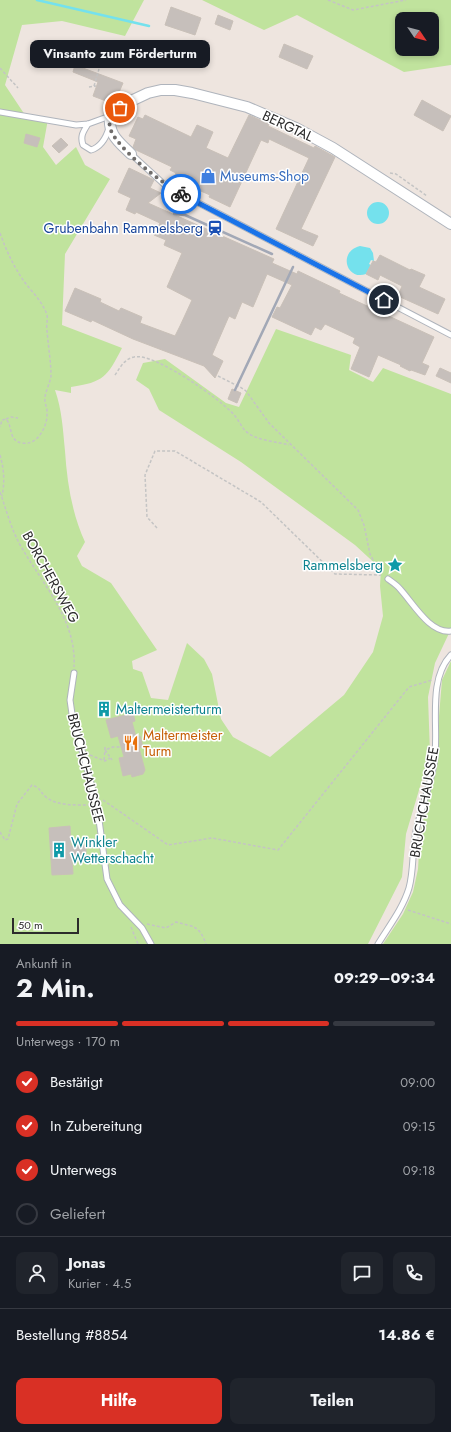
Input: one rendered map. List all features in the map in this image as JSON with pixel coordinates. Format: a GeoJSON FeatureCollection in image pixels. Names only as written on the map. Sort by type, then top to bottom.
{"type":"FeatureCollection","features":[{"type":"Feature","properties":{"kind":"street","name":"BERGTAL"},"geometry":{"type":"LineString","coordinates":[[110,115],[131,101],[148,93],[161,90],[175,90],[192,93],[247,107],[296,128],[333,148],[451,224]]}},
{"type":"Feature","properties":{"kind":"street"},"geometry":{"type":"LineString","coordinates":[[110,115],[109,126],[115,138],[131,154]]}},
{"type":"Feature","properties":{"kind":"lane","name":"BERGTAL"},"geometry":{"type":"LineString","coordinates":[[0,112],[76,125],[88,124],[110,115]]}},
{"type":"Feature","properties":{"kind":"lane"},"geometry":{"type":"LineString","coordinates":[[88,124],[82,132],[81,140],[83,145],[91,150],[95,149],[104,141],[107,136],[109,126]]}},
{"type":"Feature","properties":{"kind":"lane"},"geometry":{"type":"LineString","coordinates":[[131,154],[166,186],[451,335]]}},
{"type":"Feature","properties":{"kind":"lane"},"geometry":{"type":"LineString","coordinates":[[388,579],[400,588],[422,616],[438,629],[444,632],[451,632]]}},
{"type":"Feature","properties":{"kind":"lane","name":"BRUCHCHAUSSEE"},"geometry":{"type":"LineString","coordinates":[[378,944],[400,908],[408,889],[413,868],[416,833],[434,765],[436,749],[436,709],[439,678],[445,661],[451,656]]}},
{"type":"Feature","properties":{"kind":"lane","name":"BRUCHCHAUSSEE"},"geometry":{"type":"LineString","coordinates":[[74,673],[70,700],[72,714],[95,794],[107,879],[120,905],[139,925],[151,944]]}},
{"type":"Feature","properties":{"kind":"path"},"geometry":{"type":"LineString","coordinates":[[328,0],[353,10],[406,0]]}},
{"type":"Feature","properties":{"kind":"path"},"geometry":{"type":"LineString","coordinates":[[0,68],[18,88]]}},
{"type":"Feature","properties":{"kind":"path"},"geometry":{"type":"LineString","coordinates":[[89,87],[95,86],[99,69]]}},
{"type":"Feature","properties":{"kind":"path"},"geometry":{"type":"LineString","coordinates":[[0,233],[6,252],[23,280],[40,302],[47,316],[46,328],[51,377],[44,398],[48,413],[41,434],[28,443],[21,443],[10,434],[9,422],[6,420]]}},
{"type":"Feature","properties":{"kind":"path"},"geometry":{"type":"LineString","coordinates":[[115,375],[124,362],[132,357],[140,356],[158,362],[192,382],[226,408],[235,416],[248,434],[289,445]]}},
{"type":"Feature","properties":{"kind":"path"},"geometry":{"type":"LineString","coordinates":[[157,528],[147,517],[145,475],[155,452],[175,450],[261,502],[335,574],[381,575],[370,554],[364,526],[358,510],[289,445],[269,423],[246,391],[218,376]]}},
{"type":"Feature","properties":{"kind":"path"},"geometry":{"type":"LineString","coordinates":[[0,427],[2,420],[6,420],[8,417],[18,418]]}},
{"type":"Feature","properties":{"kind":"path"},"geometry":{"type":"LineString","coordinates":[[0,455],[4,486],[2,498]]}},
{"type":"Feature","properties":{"kind":"path","name":"BORCHERSWEG"},"geometry":{"type":"LineString","coordinates":[[0,492],[6,512],[19,541],[60,610],[72,636],[75,657],[74,673]]}},
{"type":"Feature","properties":{"kind":"path"},"geometry":{"type":"LineString","coordinates":[[95,794],[168,846],[212,838],[278,850],[409,687],[439,678]]}},
{"type":"Feature","properties":{"kind":"path"},"geometry":{"type":"LineString","coordinates":[[104,760],[105,747]]}},
{"type":"Feature","properties":{"kind":"path"},"geometry":{"type":"LineString","coordinates":[[105,750],[113,747],[121,747]]}},
{"type":"Feature","properties":{"kind":"path"},"geometry":{"type":"LineString","coordinates":[[90,755],[104,760],[111,759],[105,750]]}},
{"type":"Feature","properties":{"kind":"path"},"geometry":{"type":"LineString","coordinates":[[0,832],[5,840],[8,839],[17,804],[32,785],[40,788],[45,796],[53,801],[68,804],[97,805]]}},
{"type":"Feature","properties":{"kind":"path"},"geometry":{"type":"LineString","coordinates":[[400,908],[451,924]]}},
{"type":"Feature","properties":{"kind":"path"},"geometry":{"type":"LineString","coordinates":[[139,925],[148,924],[166,928],[176,922],[197,927],[202,932],[206,944]]}},
{"type":"Feature","properties":{"kind":"green space"},"geometry":{"type":"Polygon","coordinates":[[[0,0],[144,0],[125,36],[62,21],[22,25],[5,85],[25,115],[48,119],[43,147],[56,165],[76,147],[85,165],[110,179],[65,254],[62,325],[122,348],[108,372],[98,380],[71,387],[71,393],[55,390],[62,420],[67,474],[73,509],[85,542],[77,556],[82,566],[111,583],[157,650],[132,661],[133,669],[142,672],[151,698],[168,700],[187,643],[204,659],[212,674],[221,719],[233,737],[270,757],[344,695],[373,652],[383,616],[380,586],[381,569],[355,545],[241,462],[159,410],[149,389],[136,380],[143,363],[165,359],[226,403],[239,407],[276,329],[351,355],[349,370],[373,382],[383,368],[451,394],[451,629],[435,663],[428,697],[430,753],[406,834],[402,877],[368,944],[0,944],[0,0]]]}},
{"type":"Feature","properties":{"kind":"green space"},"geometry":{"type":"Polygon","coordinates":[[[202,0],[451,0],[451,65],[404,72],[297,15],[264,30],[202,0]]]}},
{"type":"Feature","properties":{"kind":"green space"},"geometry":{"type":"Polygon","coordinates":[[[451,661],[451,944],[383,944],[403,914],[413,892],[418,869],[420,835],[429,794],[437,767],[442,680],[451,661]]]}},
{"type":"Feature","properties":{"kind":"water"},"geometry":{"type":"Polygon","coordinates":[[[378,202],[386,205],[389,213],[386,221],[378,224],[370,221],[367,213],[370,205],[378,202]]]}},
{"type":"Feature","properties":{"kind":"water"},"geometry":{"type":"Polygon","coordinates":[[[360,246],[370,248],[373,253],[374,261],[371,260],[369,264],[371,265],[366,274],[359,275],[350,270],[347,265],[347,259],[353,249],[360,246]]]}},
{"type":"Feature","properties":{"kind":"building"},"geometry":{"type":"Polygon","coordinates":[[[171,7],[201,18],[195,35],[165,25],[171,7]]]}},
{"type":"Feature","properties":{"kind":"building"},"geometry":{"type":"Polygon","coordinates":[[[218,15],[233,21],[230,30],[215,24],[218,15]]]}},
{"type":"Feature","properties":{"kind":"building"},"geometry":{"type":"Polygon","coordinates":[[[284,44],[313,56],[307,69],[279,57],[284,44]]]}},
{"type":"Feature","properties":{"kind":"building"},"geometry":{"type":"Polygon","coordinates":[[[70,54],[78,57],[75,65],[67,62],[70,54]]]}},
{"type":"Feature","properties":{"kind":"building"},"geometry":{"type":"Polygon","coordinates":[[[75,65],[123,83],[114,104],[93,96],[98,82],[73,72],[75,65]]]}},
{"type":"Feature","properties":{"kind":"building"},"geometry":{"type":"Polygon","coordinates":[[[422,100],[451,116],[443,131],[414,115],[422,100]]]}},
{"type":"Feature","properties":{"kind":"building"},"geometry":{"type":"Polygon","coordinates":[[[145,115],[191,137],[197,125],[213,132],[206,148],[228,158],[249,115],[269,124],[268,126],[314,148],[315,146],[335,157],[301,229],[318,236],[313,246],[276,229],[309,158],[269,139],[268,143],[261,140],[230,207],[209,197],[210,195],[173,179],[176,173],[170,170],[172,167],[136,150],[133,147],[136,139],[129,136],[138,117],[143,119],[145,115]]]}},
{"type":"Feature","properties":{"kind":"building"},"geometry":{"type":"Polygon","coordinates":[[[26,134],[40,138],[37,147],[24,143],[26,134]]]}},
{"type":"Feature","properties":{"kind":"building"},"geometry":{"type":"Polygon","coordinates":[[[61,138],[68,145],[59,153],[52,146],[61,138]]]}},
{"type":"Feature","properties":{"kind":"building"},"geometry":{"type":"Polygon","coordinates":[[[129,168],[154,180],[150,188],[161,193],[148,203],[274,259],[272,263],[297,274],[298,271],[340,291],[339,293],[434,337],[422,363],[429,366],[425,375],[411,370],[410,371],[400,366],[401,365],[378,355],[369,377],[351,369],[360,347],[353,343],[355,338],[325,324],[321,330],[315,327],[311,335],[272,317],[277,307],[280,308],[292,285],[267,274],[253,307],[242,302],[235,319],[229,316],[212,355],[223,361],[215,378],[204,366],[133,339],[92,320],[91,322],[65,311],[75,288],[101,299],[100,302],[119,311],[121,308],[142,317],[140,323],[175,336],[192,300],[167,287],[182,253],[164,245],[166,240],[154,235],[160,223],[136,212],[135,214],[126,210],[131,198],[118,192],[129,168]]]}},
{"type":"Feature","properties":{"kind":"building"},"geometry":{"type":"Polygon","coordinates":[[[380,255],[410,270],[411,269],[425,275],[419,287],[445,299],[438,314],[398,296],[402,286],[380,275],[378,280],[366,274],[373,261],[376,262],[380,255]]]}},
{"type":"Feature","properties":{"kind":"building"},"geometry":{"type":"Polygon","coordinates":[[[440,368],[451,373],[451,383],[436,376],[440,368]]]}},
{"type":"Feature","properties":{"kind":"building"},"geometry":{"type":"Polygon","coordinates":[[[232,389],[241,393],[237,403],[228,399],[232,389]]]}},
{"type":"Feature","properties":{"kind":"building","name":"Maltermeisterturm"},"geometry":{"type":"Polygon","coordinates":[[[101,704],[106,704],[109,706],[109,718],[99,712],[99,707],[101,704]]]}},
{"type":"Feature","properties":{"kind":"building","name":"Maltermeister Turm"},"geometry":{"type":"Polygon","coordinates":[[[133,713],[135,721],[132,722],[136,737],[140,736],[143,747],[139,748],[145,770],[143,774],[132,777],[131,774],[123,776],[119,758],[124,757],[118,736],[111,738],[106,720],[133,713]]]}},
{"type":"Feature","properties":{"kind":"building","name":"Winkler Wetterschacht"},"geometry":{"type":"Polygon","coordinates":[[[70,826],[71,846],[86,845],[86,856],[72,857],[73,874],[52,875],[49,828],[70,826]]]}},
{"type":"Feature","properties":{"kind":"waterway"},"geometry":{"type":"LineString","coordinates":[[37,0],[149,26]]}},
{"type":"Feature","properties":{"kind":"railway"},"geometry":{"type":"LineString","coordinates":[[174,214],[185,215],[272,254]]}},
{"type":"Feature","properties":{"kind":"railway"},"geometry":{"type":"LineString","coordinates":[[235,390],[293,267]]}},
{"type":"Feature","properties":{"kind":"way so far"},"geometry":{"type":"LineString","coordinates":[[120,108],[110,115],[109,126],[115,138],[166,186],[181,194]]}},
{"type":"Feature","properties":{"kind":"place","name":"Vinsanto zum Förderturm"},"geometry":{"type":"Point","coordinates":[120,108]}},
{"type":"Feature","properties":{"kind":"place","name":"Museums-Shop"},"geometry":{"type":"Point","coordinates":[208,176]}},
{"type":"Feature","properties":{"kind":"place","name":"Grubenbahn Rammelsberg"},"geometry":{"type":"Point","coordinates":[215,228]}},
{"type":"Feature","properties":{"kind":"place","name":"Rammelsberg"},"geometry":{"type":"Point","coordinates":[395,565]}},
{"type":"Feature","properties":{"kind":"place","name":"Maltermeisterturm"},"geometry":{"type":"Point","coordinates":[104,709]}},
{"type":"Feature","properties":{"kind":"place","name":"Maltermeister Turm"},"geometry":{"type":"Point","coordinates":[131,743]}},
{"type":"Feature","properties":{"kind":"place","name":"Winkler Wetterschacht"},"geometry":{"type":"Point","coordinates":[59,850]}},
{"type":"Feature","properties":{"kind":"route"},"geometry":{"type":"LineString","coordinates":[[181,194],[384,300]]}}]}
